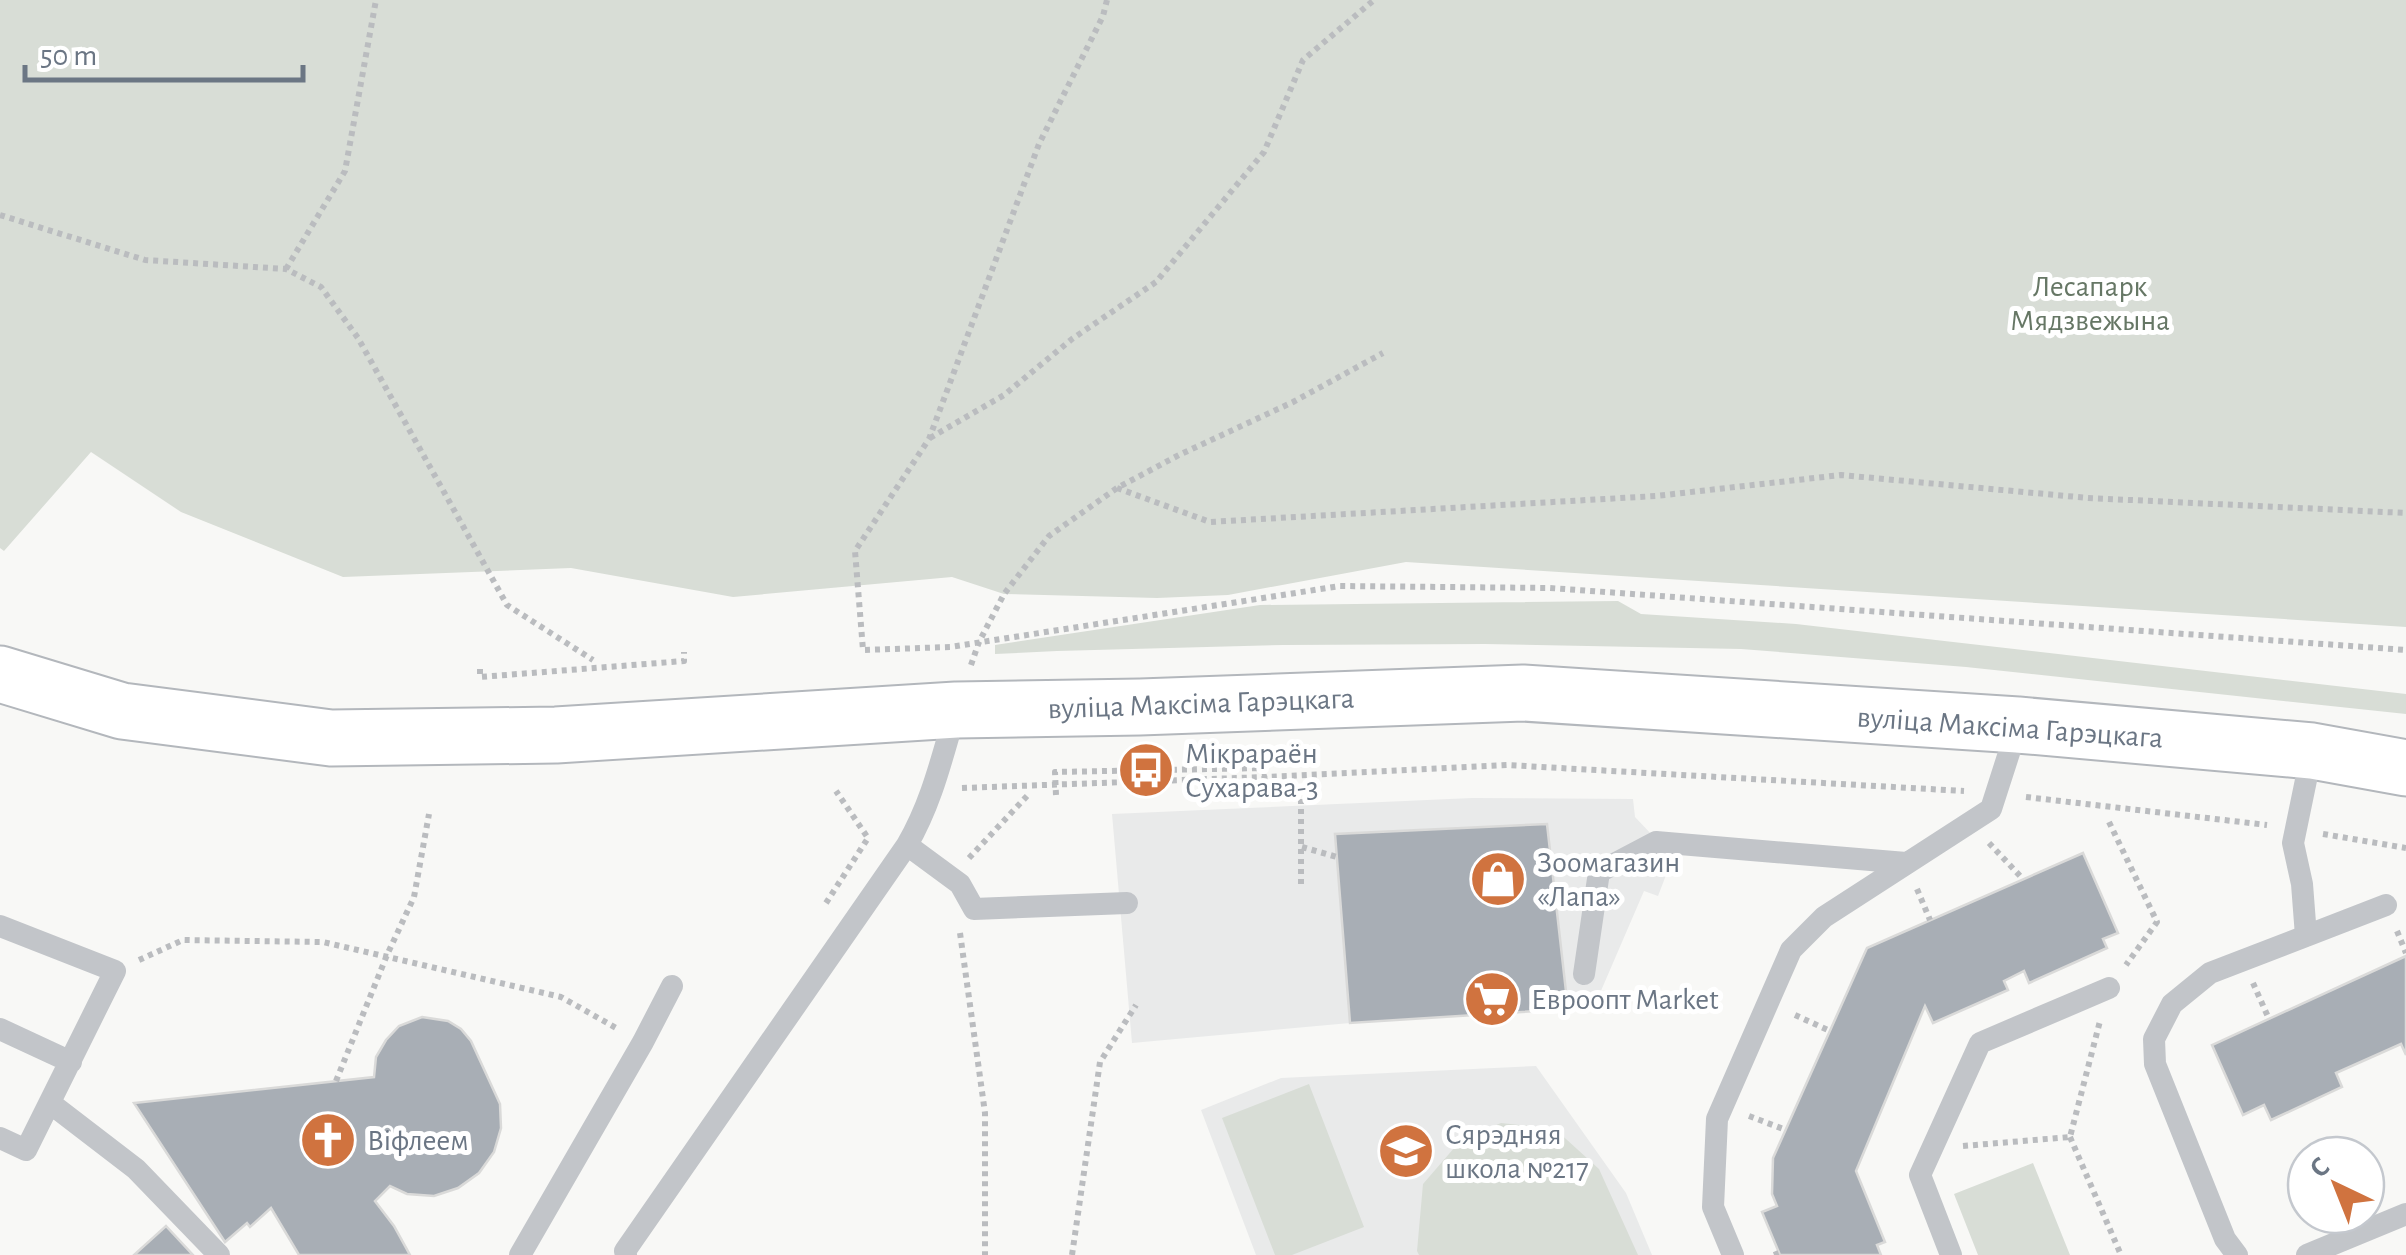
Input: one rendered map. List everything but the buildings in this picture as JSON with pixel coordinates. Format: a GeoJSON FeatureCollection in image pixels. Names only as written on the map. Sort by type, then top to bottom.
{"type":"FeatureCollection","features":[{"type":"Feature","properties":{"kind":"main road","name":"вуліца Максіма Гарэцкага"},"geometry":{"type":"LineString","coordinates":[[0,674],[122,711],[331,738],[556,735],[956,710],[1523,693],[2018,726],[2312,751],[2406,768]]}},
{"type":"Feature","properties":{"kind":"lane"},"geometry":{"type":"LineString","coordinates":[[623,1254],[907,845],[923,818],[956,710]]}},
{"type":"Feature","properties":{"kind":"lane"},"geometry":{"type":"LineString","coordinates":[[1733,1255],[1713,1207],[1717,1119],[1791,950],[1824,916],[1991,809],[2018,726]]}},
{"type":"Feature","properties":{"kind":"lane"},"geometry":{"type":"LineString","coordinates":[[2306,936],[2302,884],[2293,843],[2312,751]]}},
{"type":"Feature","properties":{"kind":"lane"},"geometry":{"type":"LineString","coordinates":[[1584,974],[1598,872],[1656,842],[1906,863]]}},
{"type":"Feature","properties":{"kind":"lane"},"geometry":{"type":"LineString","coordinates":[[907,845],[960,884],[974,909],[1127,904]]}},
{"type":"Feature","properties":{"kind":"lane"},"geometry":{"type":"LineString","coordinates":[[2237,1255],[2225,1239],[2154,1064],[2154,1039],[2172,1004],[2210,973],[2386,905]]}},
{"type":"Feature","properties":{"kind":"lane"},"geometry":{"type":"LineString","coordinates":[[0,926],[116,971],[26,1150],[0,1138]]}},
{"type":"Feature","properties":{"kind":"lane"},"geometry":{"type":"LineString","coordinates":[[520,1255],[672,986]]}},
{"type":"Feature","properties":{"kind":"lane"},"geometry":{"type":"LineString","coordinates":[[1951,1255],[1920,1175],[1980,1043],[2108,988]]}},
{"type":"Feature","properties":{"kind":"lane"},"geometry":{"type":"LineString","coordinates":[[0,1030],[70,1062]]}},
{"type":"Feature","properties":{"kind":"lane"},"geometry":{"type":"LineString","coordinates":[[50,1103],[136,1169],[218,1255]]}},
{"type":"Feature","properties":{"kind":"lane"},"geometry":{"type":"LineString","coordinates":[[2307,1255],[2406,1214]]}},
{"type":"Feature","properties":{"kind":"path"},"geometry":{"type":"LineString","coordinates":[[286,270],[345,172],[376,0]]}},
{"type":"Feature","properties":{"kind":"path"},"geometry":{"type":"LineString","coordinates":[[1107,0],[1103,16],[1039,144],[929,439],[855,551],[863,650],[950,646],[1340,586],[1550,588],[2406,650]]}},
{"type":"Feature","properties":{"kind":"path"},"geometry":{"type":"LineString","coordinates":[[929,439],[1004,394],[1072,340],[1156,282],[1264,152],[1303,60],[1374,0]]}},
{"type":"Feature","properties":{"kind":"path"},"geometry":{"type":"LineString","coordinates":[[0,215],[145,260],[286,270],[322,288],[358,338],[506,604],[593,660]]}},
{"type":"Feature","properties":{"kind":"path"},"geometry":{"type":"LineString","coordinates":[[956,710],[979,642],[1004,594],[1049,536],[1117,488],[1383,353]]}},
{"type":"Feature","properties":{"kind":"path"},"geometry":{"type":"LineString","coordinates":[[1117,488],[1210,522],[1656,496],[1841,475],[2088,498],[2406,514]]}},
{"type":"Feature","properties":{"kind":"path"},"geometry":{"type":"LineString","coordinates":[[480,669],[480,678],[684,661],[684,652]]}},
{"type":"Feature","properties":{"kind":"path"},"geometry":{"type":"LineString","coordinates":[[1265,778],[1507,765],[1996,793],[2296,829],[2406,848]]}},
{"type":"Feature","properties":{"kind":"path"},"geometry":{"type":"LineString","coordinates":[[1056,796],[1056,772],[1264,768],[1265,790]]}},
{"type":"Feature","properties":{"kind":"path"},"geometry":{"type":"LineString","coordinates":[[933,790],[1056,784]]}},
{"type":"Feature","properties":{"kind":"path"},"geometry":{"type":"LineString","coordinates":[[1300,789],[1301,890]]}},
{"type":"Feature","properties":{"kind":"path"},"geometry":{"type":"LineString","coordinates":[[985,1255],[985,1113],[957,915],[966,860],[1026,796]]}},
{"type":"Feature","properties":{"kind":"path"},"geometry":{"type":"LineString","coordinates":[[336,1081],[414,897],[429,814]]}},
{"type":"Feature","properties":{"kind":"path"},"geometry":{"type":"LineString","coordinates":[[1970,822],[2022,879]]}},
{"type":"Feature","properties":{"kind":"path"},"geometry":{"type":"LineString","coordinates":[[1302,847],[1336,857]]}},
{"type":"Feature","properties":{"kind":"path"},"geometry":{"type":"LineString","coordinates":[[116,971],[182,940],[323,942],[560,997],[642,1042]]}},
{"type":"Feature","properties":{"kind":"path"},"geometry":{"type":"LineString","coordinates":[[1769,1003],[1830,1031]]}},
{"type":"Feature","properties":{"kind":"path"},"geometry":{"type":"LineString","coordinates":[[1072,1255],[1100,1062],[1136,1005]]}},
{"type":"Feature","properties":{"kind":"path"},"geometry":{"type":"LineString","coordinates":[[1723,1106],[1786,1130]]}},
{"type":"Feature","properties":{"kind":"path"},"geometry":{"type":"LineString","coordinates":[[2070,1138],[2121,1255]]}},
{"type":"Feature","properties":{"kind":"shaded area"},"geometry":{"type":"Polygon","coordinates":[[[1472,798],[1633,799],[1635,817],[1673,857],[1658,896],[1644,891],[1594,1007],[1350,1023],[1132,1043],[1112,814],[1472,798]]]}},
{"type":"Feature","properties":{"kind":"shaded area","name":"Сярэдняя школа №217"},"geometry":{"type":"Polygon","coordinates":[[[1536,1066],[1626,1193],[1652,1255],[1256,1255],[1201,1110],[1281,1078],[1536,1066]]]}},
{"type":"Feature","properties":{"kind":"green space","name":"Лесапарк Мядзвежына"},"geometry":{"type":"Polygon","coordinates":[[[0,0],[2406,0],[2406,627],[1406,562],[1228,595],[1157,598],[1004,594],[952,577],[733,597],[571,568],[343,577],[181,512],[91,452],[4,551],[0,548],[0,0]]]}},
{"type":"Feature","properties":{"kind":"green space"},"geometry":{"type":"Polygon","coordinates":[[[1618,601],[1641,614],[1796,624],[2406,694],[2406,714],[1966,667],[1741,649],[1283,645],[995,654],[995,645],[1260,605],[1618,601]]]}},
{"type":"Feature","properties":{"kind":"green space"},"geometry":{"type":"Polygon","coordinates":[[[1309,1084],[1364,1227],[1292,1255],[1275,1255],[1222,1118],[1309,1084]]]}},
{"type":"Feature","properties":{"kind":"green space"},"geometry":{"type":"Polygon","coordinates":[[[1501,1123],[1555,1129],[1599,1169],[1638,1255],[1419,1255],[1423,1184],[1461,1140],[1501,1123]]]}},
{"type":"Feature","properties":{"kind":"green space"},"geometry":{"type":"Polygon","coordinates":[[[2033,1163],[2070,1255],[1978,1255],[1954,1194],[2033,1163]]]}},
{"type":"Feature","properties":{"kind":"place","name":"Мікрараён Сухарава-3"},"geometry":{"type":"Point","coordinates":[1146,770]}},
{"type":"Feature","properties":{"kind":"place","name":"Зоомагазин «Лапа»"},"geometry":{"type":"Point","coordinates":[1498,879]}},
{"type":"Feature","properties":{"kind":"place","name":"Евроопт Market"},"geometry":{"type":"Point","coordinates":[1492,999]}},
{"type":"Feature","properties":{"kind":"place","name":"Віфлеем"},"geometry":{"type":"Point","coordinates":[328,1140]}},
{"type":"Feature","properties":{"kind":"place","name":"Сярэдняя школа №217"},"geometry":{"type":"Point","coordinates":[1406,1151]}}]}
